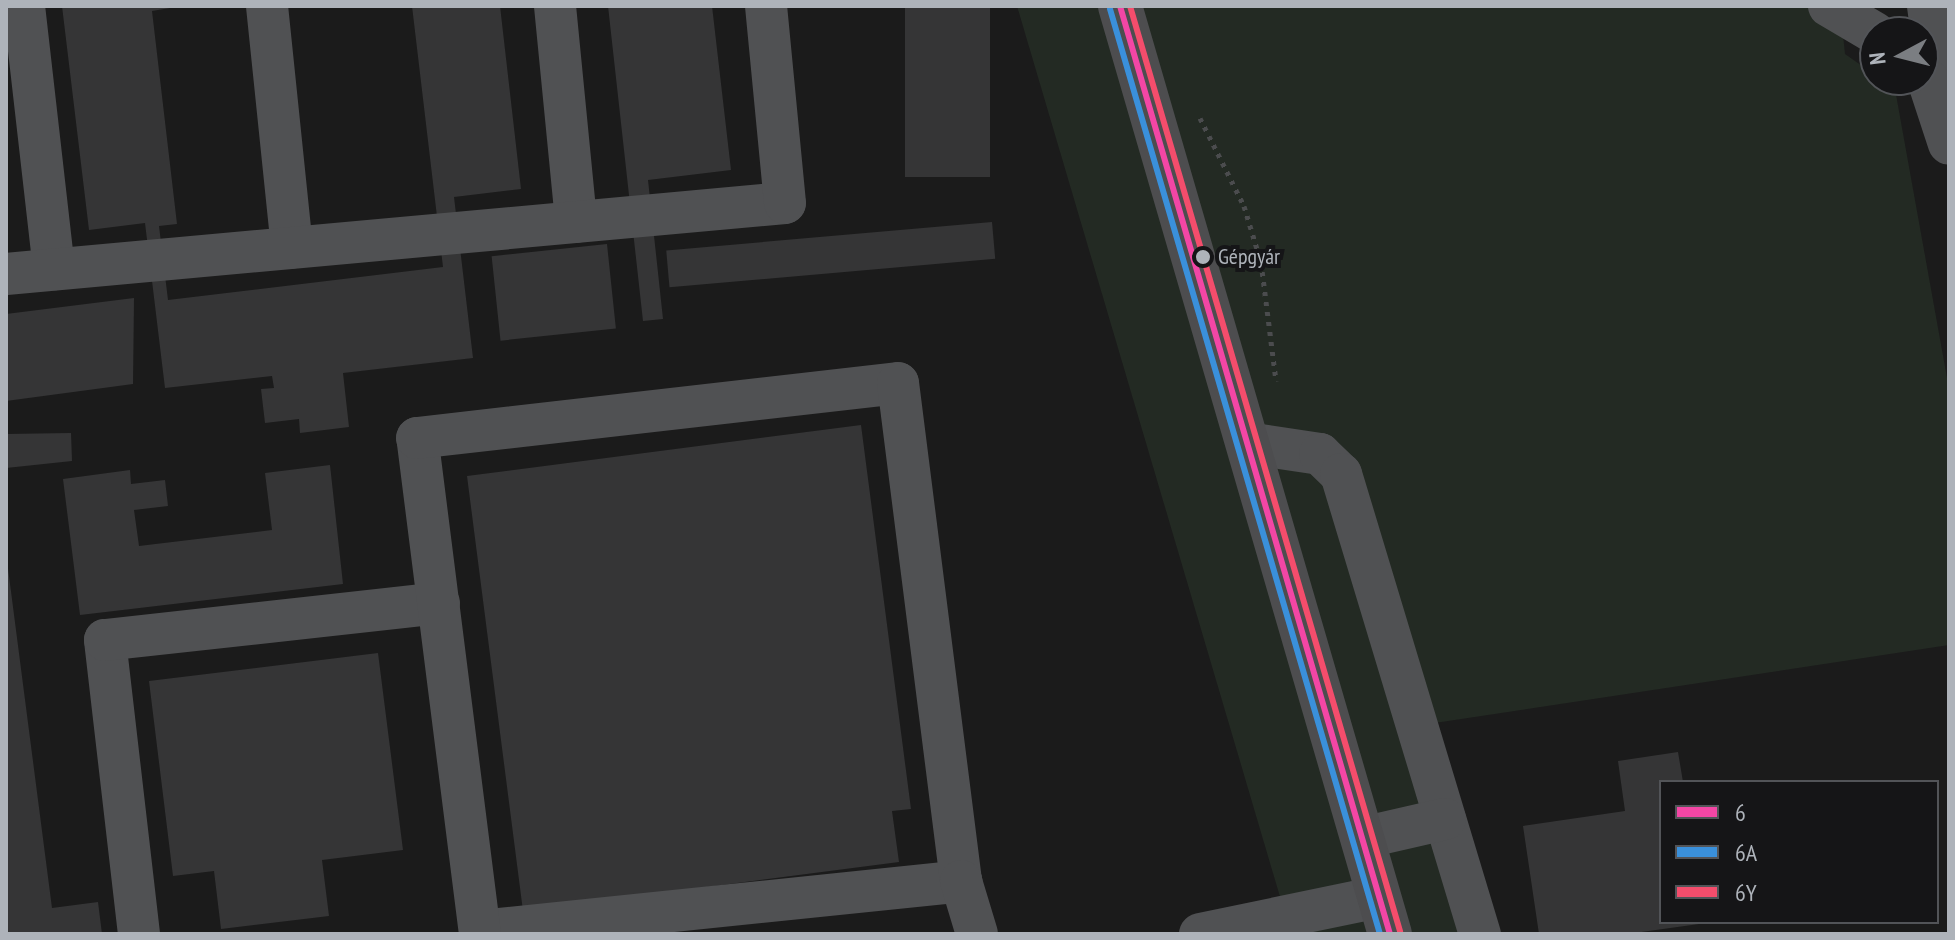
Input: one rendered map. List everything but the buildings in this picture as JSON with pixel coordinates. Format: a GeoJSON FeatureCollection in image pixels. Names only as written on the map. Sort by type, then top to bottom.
{"type":"FeatureCollection","features":[{"type":"Feature","properties":{"kind":"main road"},"geometry":{"type":"LineString","coordinates":[[1120,6],[1384,915]]}},
{"type":"Feature","properties":{"kind":"lane"},"geometry":{"type":"LineString","coordinates":[[24,6],[54,269]]}},
{"type":"Feature","properties":{"kind":"lane"},"geometry":{"type":"LineString","coordinates":[[267,6],[292,248]]}},
{"type":"Feature","properties":{"kind":"lane"},"geometry":{"type":"LineString","coordinates":[[555,6],[576,222]]}},
{"type":"Feature","properties":{"kind":"lane"},"geometry":{"type":"LineString","coordinates":[[6,274],[785,203],[766,6]]}},
{"type":"Feature","properties":{"kind":"lane"},"geometry":{"type":"LineString","coordinates":[[1928,6],[1942,115]]}},
{"type":"Feature","properties":{"kind":"lane"},"geometry":{"type":"LineString","coordinates":[[961,881],[480,932],[417,438],[898,383],[961,881],[977,934]]}},
{"type":"Feature","properties":{"kind":"lane"},"geometry":{"type":"LineString","coordinates":[[1247,443],[1320,454],[1341,474],[1480,934]]}},
{"type":"Feature","properties":{"kind":"lane"},"geometry":{"type":"LineString","coordinates":[[139,934],[105,640],[439,603]]}},
{"type":"Feature","properties":{"kind":"lane"},"geometry":{"type":"LineString","coordinates":[[1362,838],[1445,819]]}},
{"type":"Feature","properties":{"kind":"lane"},"geometry":{"type":"LineString","coordinates":[[1200,934],[1384,915]]}},
{"type":"Feature","properties":{"kind":"shaded area"},"geometry":{"type":"Polygon","coordinates":[[[1017,6],[1840,6],[1845,54],[1859,64],[1859,96],[1896,96],[1949,389],[1949,645],[1428,724],[1492,934],[1291,934],[1017,6]]]}},
{"type":"Feature","properties":{"kind":"transit line","name":"6"},"geometry":{"type":"LineString","coordinates":[[1120,6],[1390,934]]}},
{"type":"Feature","properties":{"kind":"transit line","name":"6Y"},"geometry":{"type":"LineString","coordinates":[[1130,6],[1400,931]]}},
{"type":"Feature","properties":{"kind":"transit line","name":"6A"},"geometry":{"type":"LineString","coordinates":[[1110,9],[1380,934]]}},
{"type":"Feature","properties":{"kind":"place","name":"Gépgyár"},"geometry":{"type":"Point","coordinates":[1203,257]}}]}
